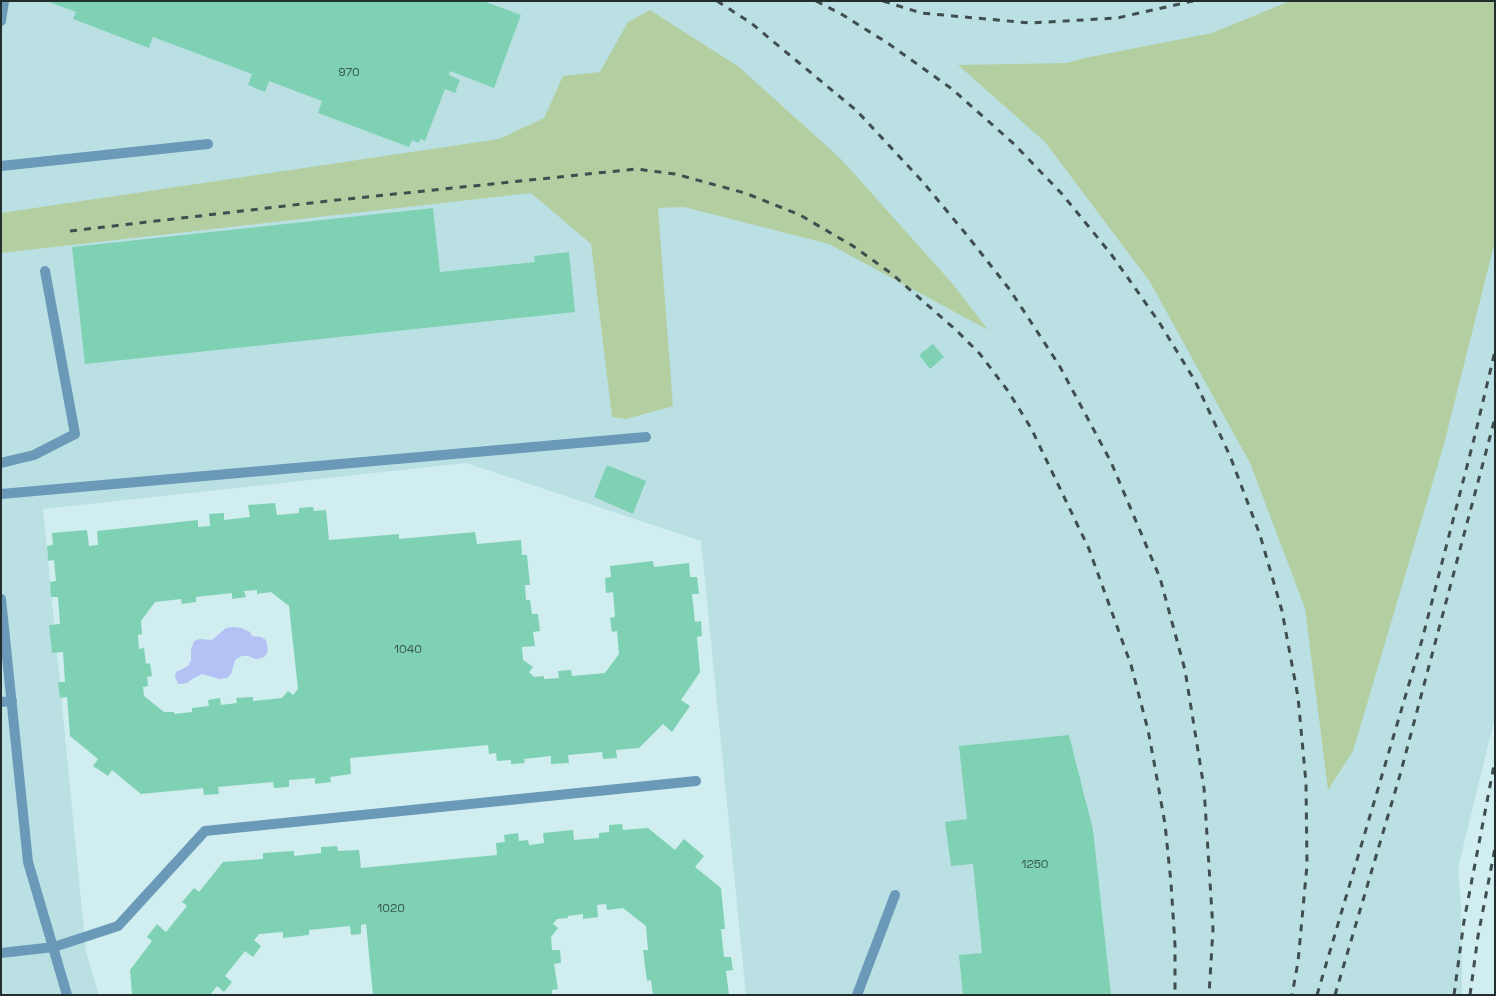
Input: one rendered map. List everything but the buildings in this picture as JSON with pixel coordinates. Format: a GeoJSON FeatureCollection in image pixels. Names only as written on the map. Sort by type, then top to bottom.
{"type":"FeatureCollection","features":[{"type":"Feature","properties":{"kind":"street"},"geometry":{"type":"LineString","coordinates":[[1,21],[4,1]]}},
{"type":"Feature","properties":{"kind":"street"},"geometry":{"type":"LineString","coordinates":[[1,166],[208,144]]}},
{"type":"Feature","properties":{"kind":"street"},"geometry":{"type":"LineString","coordinates":[[1,463],[34,455],[74,434],[45,272]]}},
{"type":"Feature","properties":{"kind":"street"},"geometry":{"type":"LineString","coordinates":[[1,494],[646,437]]}},
{"type":"Feature","properties":{"kind":"street"},"geometry":{"type":"LineString","coordinates":[[1,599],[28,862],[67,995]]}},
{"type":"Feature","properties":{"kind":"street"},"geometry":{"type":"LineString","coordinates":[[1,702],[12,701]]}},
{"type":"Feature","properties":{"kind":"street"},"geometry":{"type":"LineString","coordinates":[[1,953],[54,947],[118,926],[205,831],[696,781]]}},
{"type":"Feature","properties":{"kind":"street"},"geometry":{"type":"LineString","coordinates":[[859,994],[894,895]]}},
{"type":"Feature","properties":{"kind":"shaded area"},"geometry":{"type":"Polygon","coordinates":[[[1,1],[1495,1],[1495,717],[1458,868],[1461,908],[1462,995],[746,995],[701,541],[466,463],[43,509],[86,952],[99,995],[1,995],[1,1]]]}},
{"type":"Feature","properties":{"kind":"green space"},"geometry":{"type":"Polygon","coordinates":[[[1290,1],[1495,1],[1495,241],[1444,444],[1353,751],[1328,790],[1305,608],[1250,463],[1150,282],[1045,142],[958,65],[1067,63],[1085,58],[1212,33],[1290,1]]]}},
{"type":"Feature","properties":{"kind":"green space"},"geometry":{"type":"Polygon","coordinates":[[[650,10],[739,67],[840,158],[952,283],[988,330],[829,244],[684,207],[658,208],[673,406],[626,419],[612,417],[591,244],[531,193],[1,253],[1,213],[499,139],[544,118],[563,76],[600,72],[628,22],[650,10]]]}},
{"type":"Feature","properties":{"kind":"water"},"geometry":{"type":"Polygon","coordinates":[[[226,628],[241,628],[250,632],[252,636],[261,637],[266,640],[268,650],[266,655],[262,658],[256,659],[248,656],[238,658],[235,660],[231,674],[227,678],[220,679],[202,674],[187,683],[178,684],[175,676],[176,672],[188,666],[191,660],[191,650],[194,641],[200,639],[212,640],[226,628]]]}},
{"type":"Feature","properties":{"kind":"railway"},"geometry":{"type":"LineString","coordinates":[[717,1],[751,23],[857,111],[922,181],[1010,290],[1059,365],[1111,462],[1160,578],[1185,670],[1204,788],[1213,929],[1209,995]]}},
{"type":"Feature","properties":{"kind":"railway"},"geometry":{"type":"LineString","coordinates":[[816,1],[843,15],[889,44],[952,89],[1014,144],[1062,194],[1111,254],[1159,322],[1195,381],[1230,456],[1260,535],[1282,611],[1298,697],[1306,783],[1307,865],[1298,962],[1292,995]]}},
{"type":"Feature","properties":{"kind":"railway"},"geometry":{"type":"LineString","coordinates":[[883,1],[921,13],[1030,23],[1117,18],[1193,1]]}},
{"type":"Feature","properties":{"kind":"railway"},"geometry":{"type":"LineString","coordinates":[[70,231],[328,201],[636,169],[675,174],[745,193],[800,215],[853,246],[892,274],[956,330],[980,354],[1008,391],[1031,428],[1089,549],[1131,665],[1148,730],[1165,824],[1175,945],[1175,995]]}},
{"type":"Feature","properties":{"kind":"railway"},"geometry":{"type":"LineString","coordinates":[[1317,995],[1422,640],[1495,351]]}},
{"type":"Feature","properties":{"kind":"railway"},"geometry":{"type":"LineString","coordinates":[[1335,995],[1400,775],[1495,418]]}},
{"type":"Feature","properties":{"kind":"railway"},"geometry":{"type":"LineString","coordinates":[[1454,995],[1464,921],[1495,760]]}},
{"type":"Feature","properties":{"kind":"railway"},"geometry":{"type":"LineString","coordinates":[[1470,995],[1478,936],[1495,848]]}}]}
